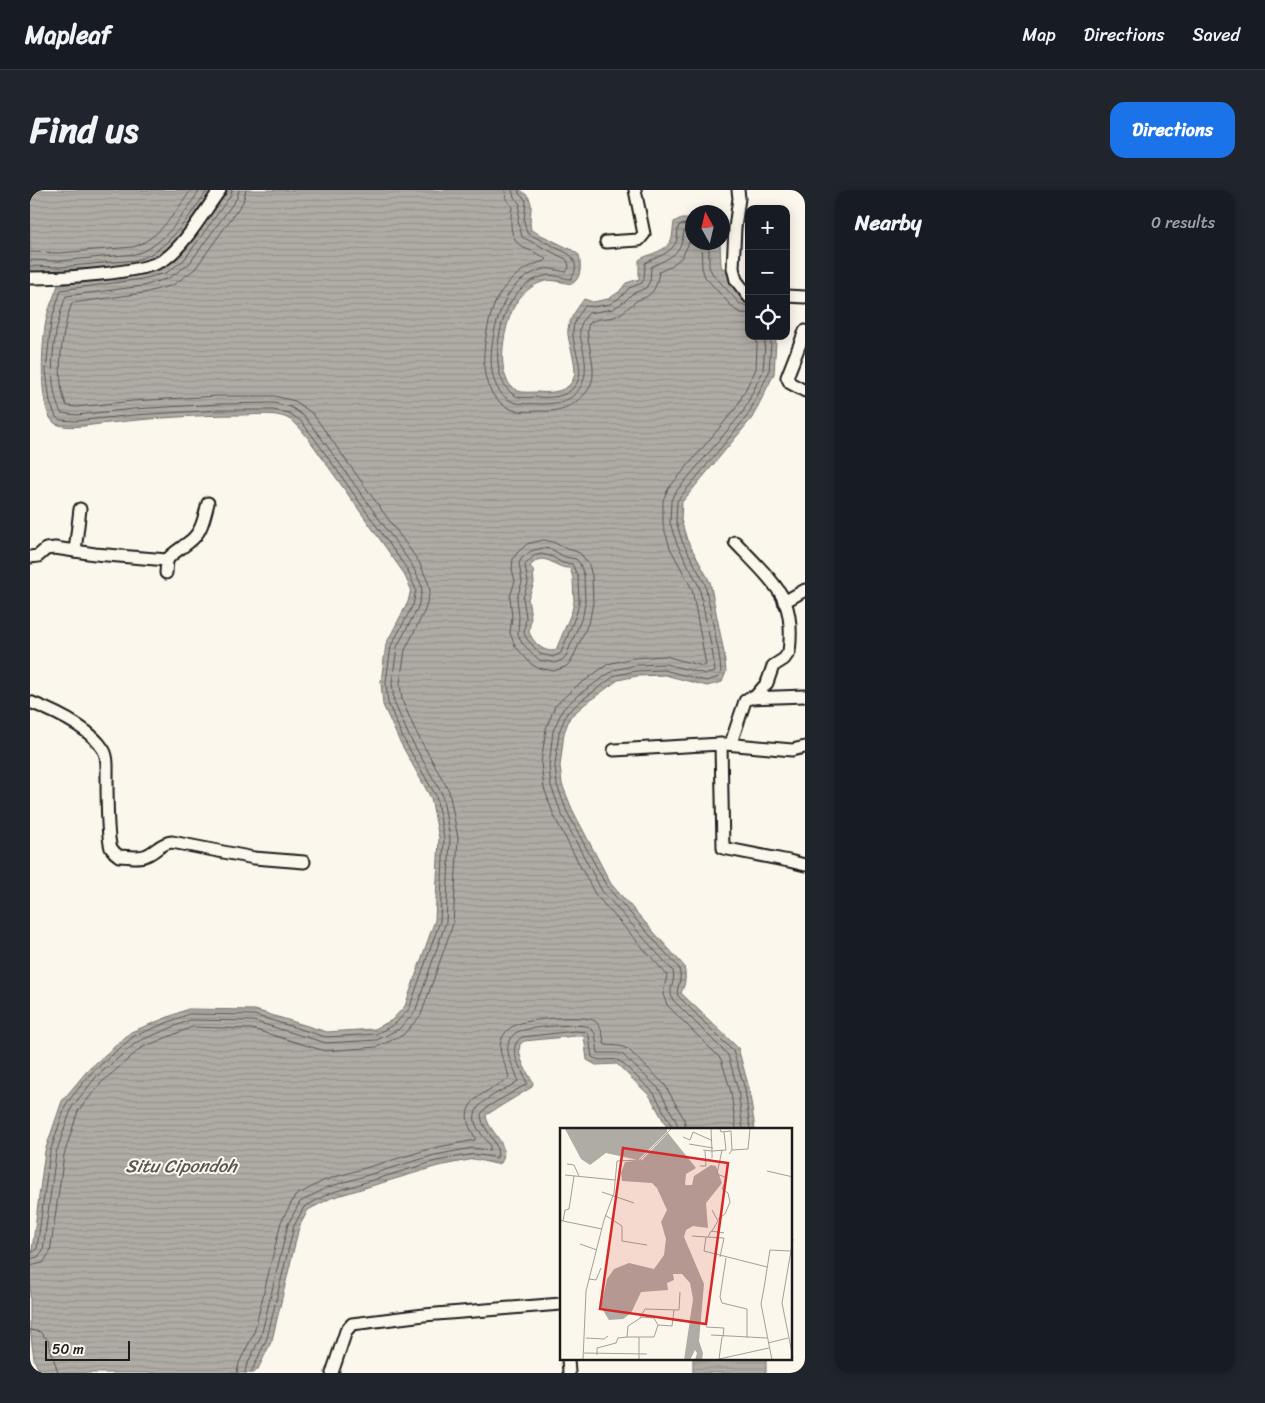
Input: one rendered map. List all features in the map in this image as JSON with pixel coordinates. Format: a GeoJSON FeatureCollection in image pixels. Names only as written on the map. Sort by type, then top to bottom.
{"type":"FeatureCollection","features":[{"type":"Feature","properties":{"kind":"street"},"geometry":{"type":"LineString","coordinates":[[30,278],[52,278],[136,269],[156,264],[166,258],[184,239],[220,190]]}},
{"type":"Feature","properties":{"kind":"street"},"geometry":{"type":"LineString","coordinates":[[606,242],[639,240],[643,237],[635,190]]}},
{"type":"Feature","properties":{"kind":"street"},"geometry":{"type":"LineString","coordinates":[[738,190],[739,198],[733,268],[736,280],[747,295]]}},
{"type":"Feature","properties":{"kind":"street"},"geometry":{"type":"LineString","coordinates":[[790,296],[805,297]]}},
{"type":"Feature","properties":{"kind":"street"},"geometry":{"type":"LineString","coordinates":[[805,331],[787,377],[790,383],[805,391]]}},
{"type":"Feature","properties":{"kind":"street"},"geometry":{"type":"LineString","coordinates":[[30,557],[38,556],[46,549],[55,548],[166,560],[191,541],[198,533],[208,502]]}},
{"type":"Feature","properties":{"kind":"street"},"geometry":{"type":"LineString","coordinates":[[75,551],[80,509]]}},
{"type":"Feature","properties":{"kind":"street"},"geometry":{"type":"LineString","coordinates":[[735,542],[774,585],[784,602],[789,616],[789,652],[774,666],[767,683],[754,698]]}},
{"type":"Feature","properties":{"kind":"street"},"geometry":{"type":"LineString","coordinates":[[166,560],[166,573]]}},
{"type":"Feature","properties":{"kind":"street"},"geometry":{"type":"LineString","coordinates":[[784,602],[805,590]]}},
{"type":"Feature","properties":{"kind":"street"},"geometry":{"type":"LineString","coordinates":[[805,696],[754,698],[745,701],[726,744],[723,848],[805,866]]}},
{"type":"Feature","properties":{"kind":"street"},"geometry":{"type":"LineString","coordinates":[[30,702],[48,709],[89,734],[107,755],[110,846],[119,856],[144,857],[154,852],[162,844],[172,842],[254,858],[304,862]]}},
{"type":"Feature","properties":{"kind":"street"},"geometry":{"type":"LineString","coordinates":[[614,750],[726,744],[792,750],[805,747]]}},
{"type":"Feature","properties":{"kind":"street"},"geometry":{"type":"LineString","coordinates":[[332,1373],[346,1331],[352,1324],[424,1315],[560,1304]]}},
{"type":"Feature","properties":{"kind":"street"},"geometry":{"type":"LineString","coordinates":[[568,1360],[569,1373]]}},
{"type":"Feature","properties":{"kind":"water"},"geometry":{"type":"Polygon","coordinates":[[[30,190],[214,190],[190,224],[172,245],[150,260],[137,265],[59,272],[30,271],[30,190]]]}},
{"type":"Feature","properties":{"kind":"water","name":"Situ Cipondoh"},"geometry":{"type":"Polygon","coordinates":[[[229,190],[520,190],[526,194],[531,203],[531,230],[579,255],[580,267],[578,278],[572,284],[555,281],[542,282],[524,294],[513,308],[505,333],[503,362],[505,375],[510,385],[518,391],[548,392],[567,387],[572,381],[575,367],[568,329],[576,310],[584,299],[593,302],[608,299],[619,292],[626,283],[639,279],[639,260],[658,252],[670,243],[674,222],[679,219],[685,219],[685,250],[720,250],[721,266],[745,293],[745,340],[776,341],[774,374],[752,418],[682,502],[681,520],[687,540],[710,582],[724,653],[726,672],[722,682],[707,686],[665,675],[637,676],[618,680],[570,717],[564,733],[560,766],[562,784],[572,809],[611,884],[684,966],[685,979],[681,993],[738,1048],[749,1088],[755,1128],[667,1128],[650,1096],[617,1064],[596,1065],[587,1060],[584,1036],[524,1041],[520,1044],[519,1049],[523,1064],[533,1083],[532,1087],[486,1115],[487,1121],[503,1150],[504,1156],[501,1163],[496,1164],[474,1159],[438,1166],[331,1198],[308,1210],[299,1227],[272,1340],[258,1369],[254,1373],[40,1373],[34,1359],[30,1329],[30,1265],[45,1151],[62,1101],[88,1070],[131,1032],[188,1009],[255,1010],[327,1032],[375,1029],[392,1020],[405,1006],[435,920],[439,838],[431,798],[399,740],[383,705],[381,682],[386,644],[408,602],[411,589],[403,572],[305,434],[295,423],[282,416],[271,414],[176,417],[68,427],[56,424],[50,417],[43,392],[42,359],[47,316],[58,285],[141,275],[163,269],[180,257],[229,190]],[[542,559],[537,560],[530,566],[533,570],[534,583],[528,599],[531,617],[529,632],[533,640],[543,649],[556,650],[572,611],[574,602],[573,578],[570,568],[542,559]]]}},
{"type":"Feature","properties":{"kind":"water"},"geometry":{"type":"Polygon","coordinates":[[[693,1360],[766,1360],[766,1373],[693,1373],[693,1360]]]}}]}
